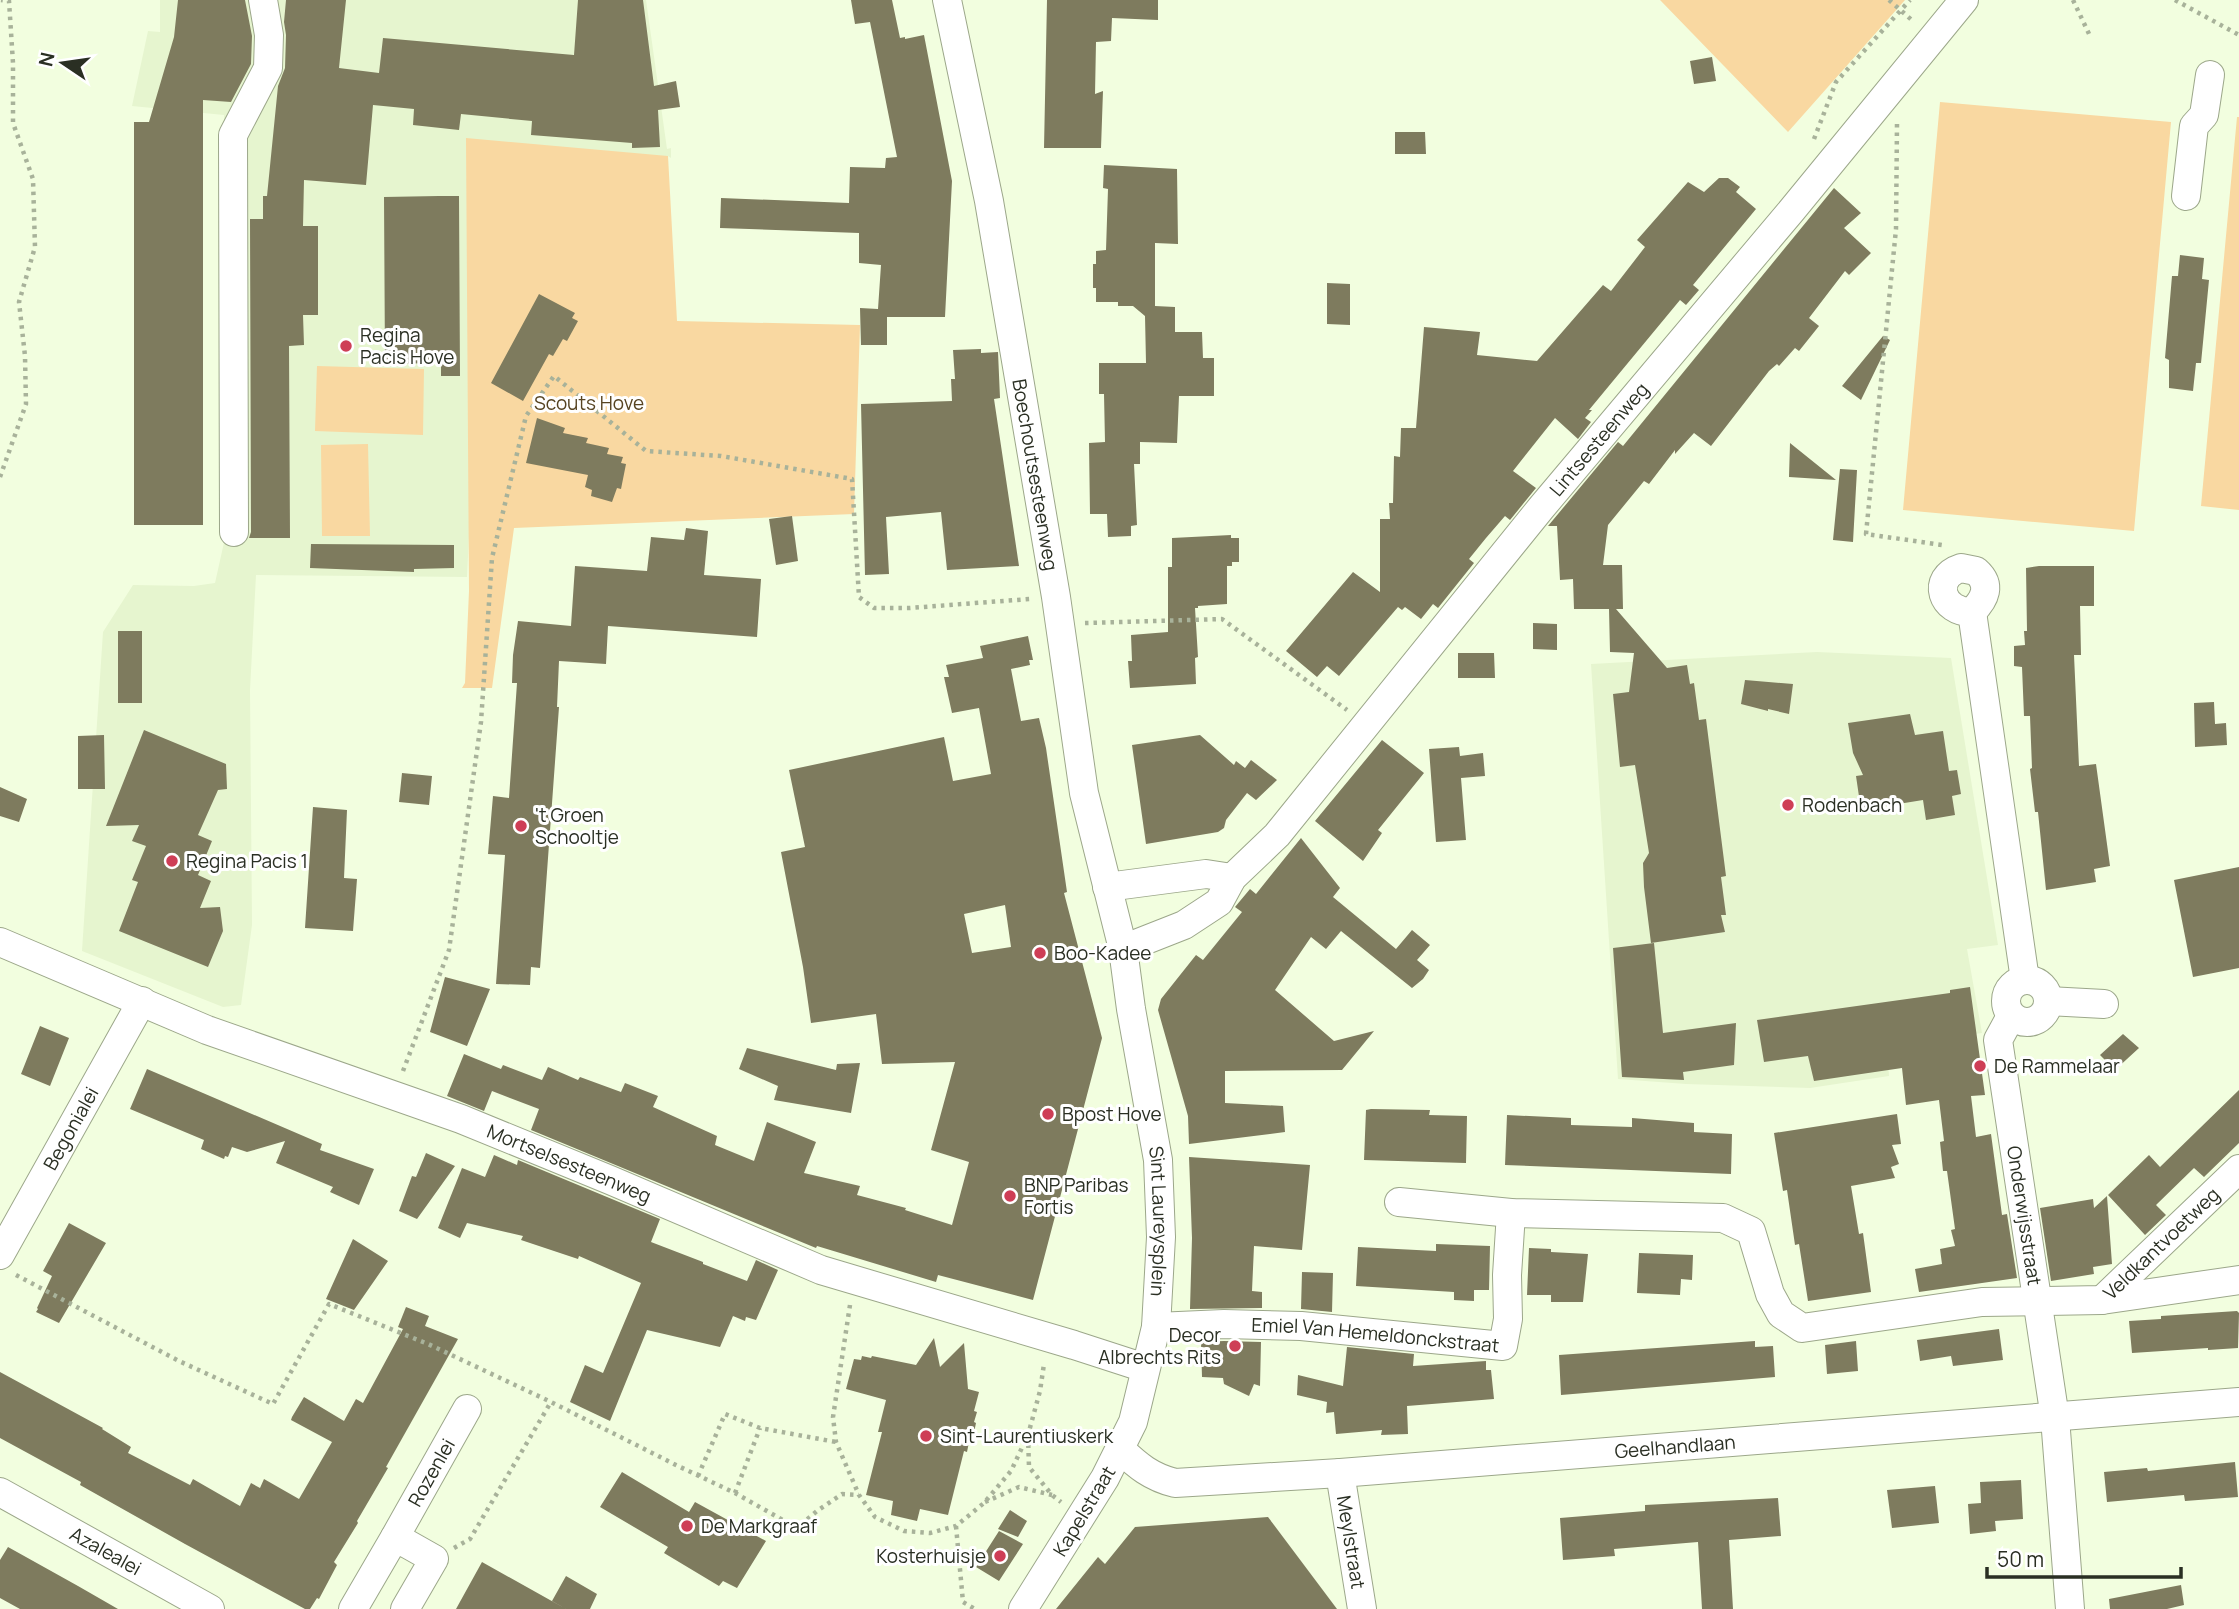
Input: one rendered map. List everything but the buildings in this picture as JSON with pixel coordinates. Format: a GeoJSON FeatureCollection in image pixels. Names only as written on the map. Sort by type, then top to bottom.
{"type":"FeatureCollection","features":[{"type":"Feature","properties":{"kind":"street"},"geometry":{"type":"LineString","coordinates":[[233,532],[233,135],[268,68],[269,35],[262,0]]}},
{"type":"Feature","properties":{"kind":"street","name":"Boechoutsesteenweg"},"geometry":{"type":"LineString","coordinates":[[947,0],[989,201],[1058,610],[1084,793],[1123,949]]}},
{"type":"Feature","properties":{"kind":"street","name":"Lintsesteenweg"},"geometry":{"type":"LineString","coordinates":[[1123,949],[1184,925],[1219,902],[1232,878],[1277,835],[1541,508],[1792,210],[1964,0]]}},
{"type":"Feature","properties":{"kind":"street"},"geometry":{"type":"LineString","coordinates":[[2186,196],[2194,126],[2204,116],[2210,75]]}},
{"type":"Feature","properties":{"kind":"street"},"geometry":{"type":"LineString","coordinates":[[1955,570],[1945,582],[1944,597],[1955,609],[1972,612],[2025,980],[2036,982],[2045,990],[2048,1001],[2045,1013],[2035,1021],[2022,1022],[2011,1016]]}},
{"type":"Feature","properties":{"kind":"street"},"geometry":{"type":"LineString","coordinates":[[1107,887],[1206,874],[1232,878]]}},
{"type":"Feature","properties":{"kind":"street","name":"Mortselsesteenweg"},"geometry":{"type":"LineString","coordinates":[[0,942],[207,1030],[461,1119],[821,1270],[1144,1368]]}},
{"type":"Feature","properties":{"kind":"street","name":"Sint Laureysplein"},"geometry":{"type":"LineString","coordinates":[[1123,949],[1158,1160],[1161,1237],[1156,1327],[1144,1368]]}},
{"type":"Feature","properties":{"kind":"street","name":"Onderwijsstraat"},"geometry":{"type":"LineString","coordinates":[[2025,980],[2015,985],[2008,994],[2006,1005],[2011,1016],[1998,1040],[2055,1418],[2070,1609]]}},
{"type":"Feature","properties":{"kind":"street","name":"Begonialei"},"geometry":{"type":"LineString","coordinates":[[6,1264],[142,1001]]}},
{"type":"Feature","properties":{"kind":"street"},"geometry":{"type":"LineString","coordinates":[[2048,1001],[2104,1004]]}},
{"type":"Feature","properties":{"kind":"street","name":"Veldkantvoetweg"},"geometry":{"type":"LineString","coordinates":[[2036,1301],[2102,1300],[2239,1168]]}},
{"type":"Feature","properties":{"kind":"street"},"geometry":{"type":"LineString","coordinates":[[1399,1202],[1511,1213],[1723,1219],[1751,1231],[1770,1294],[1781,1314],[1802,1328],[1982,1302],[2036,1301]]}},
{"type":"Feature","properties":{"kind":"street","name":"Emiel Van Hemeldonckstraat"},"geometry":{"type":"LineString","coordinates":[[1156,1327],[1224,1324],[1301,1326],[1503,1346],[1508,1319],[1507,1275],[1511,1213]]}},
{"type":"Feature","properties":{"kind":"street"},"geometry":{"type":"LineString","coordinates":[[2102,1300],[2239,1280]]}},
{"type":"Feature","properties":{"kind":"street","name":"Kapelstraat"},"geometry":{"type":"LineString","coordinates":[[1027,1608],[1121,1449],[1133,1422],[1144,1368]]}},
{"type":"Feature","properties":{"kind":"street","name":"Geelhandlaan"},"geometry":{"type":"LineString","coordinates":[[1121,1449],[1138,1467],[1155,1478],[1175,1483],[1340,1474],[2239,1402]]}},
{"type":"Feature","properties":{"kind":"street","name":"Rozenlei"},"geometry":{"type":"LineString","coordinates":[[354,1609],[467,1409]]}},
{"type":"Feature","properties":{"kind":"street","name":"Meylstraat"},"geometry":{"type":"LineString","coordinates":[[1340,1474],[1362,1609]]}},
{"type":"Feature","properties":{"kind":"street","name":"Azalealei"},"geometry":{"type":"LineString","coordinates":[[0,1492],[210,1609]]}},
{"type":"Feature","properties":{"kind":"street"},"geometry":{"type":"LineString","coordinates":[[396,1537],[433,1559],[405,1609]]}},
{"type":"Feature","properties":{"kind":"path"},"geometry":{"type":"LineString","coordinates":[[0,477],[26,404],[25,356],[19,302],[35,247],[33,179],[13,123],[9,1],[1,0]]}},
{"type":"Feature","properties":{"kind":"path"},"geometry":{"type":"LineString","coordinates":[[1889,0],[1900,9]]}},
{"type":"Feature","properties":{"kind":"path"},"geometry":{"type":"LineString","coordinates":[[1813,144],[1836,82],[1910,0]]}},
{"type":"Feature","properties":{"kind":"path"},"geometry":{"type":"LineString","coordinates":[[2073,0],[2090,36]]}},
{"type":"Feature","properties":{"kind":"path"},"geometry":{"type":"LineString","coordinates":[[2175,0],[2239,35]]}},
{"type":"Feature","properties":{"kind":"path"},"geometry":{"type":"LineString","coordinates":[[1897,120],[1896,229],[1866,534],[1942,545],[1953,560],[1955,570]]}},
{"type":"Feature","properties":{"kind":"path"},"geometry":{"type":"LineString","coordinates":[[394,1095],[449,950],[481,722],[492,558],[526,416],[554,376],[646,451],[721,456],[852,479],[859,597],[874,608],[1058,610],[1222,619],[1366,724]]}},
{"type":"Feature","properties":{"kind":"path"},"geometry":{"type":"LineString","coordinates":[[6,1264],[179,1361],[273,1404],[329,1304],[428,1344],[551,1402],[735,1493],[797,1528],[842,1494],[859,1494]]}},
{"type":"Feature","properties":{"kind":"path"},"geometry":{"type":"LineString","coordinates":[[857,1281],[847,1318],[836,1393],[833,1417],[836,1442],[859,1494],[876,1517],[904,1531],[930,1533],[956,1526],[984,1503],[1011,1471],[1028,1435],[1040,1391],[1048,1337]]}},
{"type":"Feature","properties":{"kind":"path"},"geometry":{"type":"LineString","coordinates":[[433,1559],[470,1538],[551,1402]]}},
{"type":"Feature","properties":{"kind":"path"},"geometry":{"type":"LineString","coordinates":[[698,1476],[725,1414],[760,1428],[836,1442]]}},
{"type":"Feature","properties":{"kind":"path"},"geometry":{"type":"LineString","coordinates":[[735,1493],[760,1428]]}},
{"type":"Feature","properties":{"kind":"path"},"geometry":{"type":"LineString","coordinates":[[1028,1435],[1029,1467],[1052,1495],[1080,1518]]}},
{"type":"Feature","properties":{"kind":"path"},"geometry":{"type":"LineString","coordinates":[[984,1503],[1020,1487],[1052,1495]]}},
{"type":"Feature","properties":{"kind":"path"},"geometry":{"type":"LineString","coordinates":[[956,1526],[963,1602],[975,1609]]}},
{"type":"Feature","properties":{"kind":"shaded area","name":"Regina Pacis Hove"},"geometry":{"type":"Polygon","coordinates":[[[160,0],[646,0],[667,149],[671,148],[671,158],[668,156],[469,535],[467,577],[256,575],[250,690],[252,925],[241,1005],[223,1007],[82,951],[103,632],[133,585],[194,586],[215,583],[225,538],[224,115],[132,106],[148,31],[160,32],[160,0]]]}},
{"type":"Feature","properties":{"kind":"shaded area","name":"Rodenbach"},"geometry":{"type":"Polygon","coordinates":[[[1817,652],[1951,658],[1998,945],[1967,949],[1982,1033],[1887,1045],[1889,1076],[1810,1088],[1618,1079],[1591,664],[1817,652]]]}},
{"type":"Feature","properties":{"kind":"green space"},"geometry":{"type":"Polygon","coordinates":[[[1660,0],[1905,0],[1788,132],[1660,0]]]}},
{"type":"Feature","properties":{"kind":"green space"},"geometry":{"type":"Polygon","coordinates":[[[1940,102],[2171,122],[2134,531],[1903,510],[1940,102]]]}},
{"type":"Feature","properties":{"kind":"green space"},"geometry":{"type":"Polygon","coordinates":[[[2239,117],[2239,510],[2201,506],[2239,117]]]}},
{"type":"Feature","properties":{"kind":"green space","name":"Scouts Hove"},"geometry":{"type":"Polygon","coordinates":[[[466,138],[668,156],[677,321],[860,325],[854,514],[514,528],[492,688],[462,688],[465,683],[469,591],[466,138]]]}},
{"type":"Feature","properties":{"kind":"green space"},"geometry":{"type":"Polygon","coordinates":[[[317,366],[424,369],[423,435],[315,431],[317,366]]]}},
{"type":"Feature","properties":{"kind":"green space"},"geometry":{"type":"Polygon","coordinates":[[[368,444],[370,536],[322,536],[321,445],[368,444]]]}},
{"type":"Feature","properties":{"kind":"place","name":"Regina Pacis Hove"},"geometry":{"type":"Point","coordinates":[346,346]}},
{"type":"Feature","properties":{"kind":"place","name":"Rodenbach"},"geometry":{"type":"Point","coordinates":[1788,805]}},
{"type":"Feature","properties":{"kind":"place","name":"'t Groen Schooltje"},"geometry":{"type":"Point","coordinates":[521,826]}},
{"type":"Feature","properties":{"kind":"place","name":"Regina Pacis 1"},"geometry":{"type":"Point","coordinates":[172,861]}},
{"type":"Feature","properties":{"kind":"place","name":"Boo-Kadee"},"geometry":{"type":"Point","coordinates":[1040,953]}},
{"type":"Feature","properties":{"kind":"place","name":"De Rammelaar"},"geometry":{"type":"Point","coordinates":[1980,1066]}},
{"type":"Feature","properties":{"kind":"place","name":"Bpost Hove"},"geometry":{"type":"Point","coordinates":[1048,1114]}},
{"type":"Feature","properties":{"kind":"place","name":"BNP Paribas Fortis"},"geometry":{"type":"Point","coordinates":[1010,1196]}},
{"type":"Feature","properties":{"kind":"place","name":"Decor Albrechts Rits"},"geometry":{"type":"Point","coordinates":[1235,1346]}},
{"type":"Feature","properties":{"kind":"place","name":"Sint-Laurentiuskerk"},"geometry":{"type":"Point","coordinates":[926,1436]}},
{"type":"Feature","properties":{"kind":"place","name":"De Markgraaf"},"geometry":{"type":"Point","coordinates":[687,1526]}},
{"type":"Feature","properties":{"kind":"place","name":"Kosterhuisje"},"geometry":{"type":"Point","coordinates":[1000,1556]}}]}
